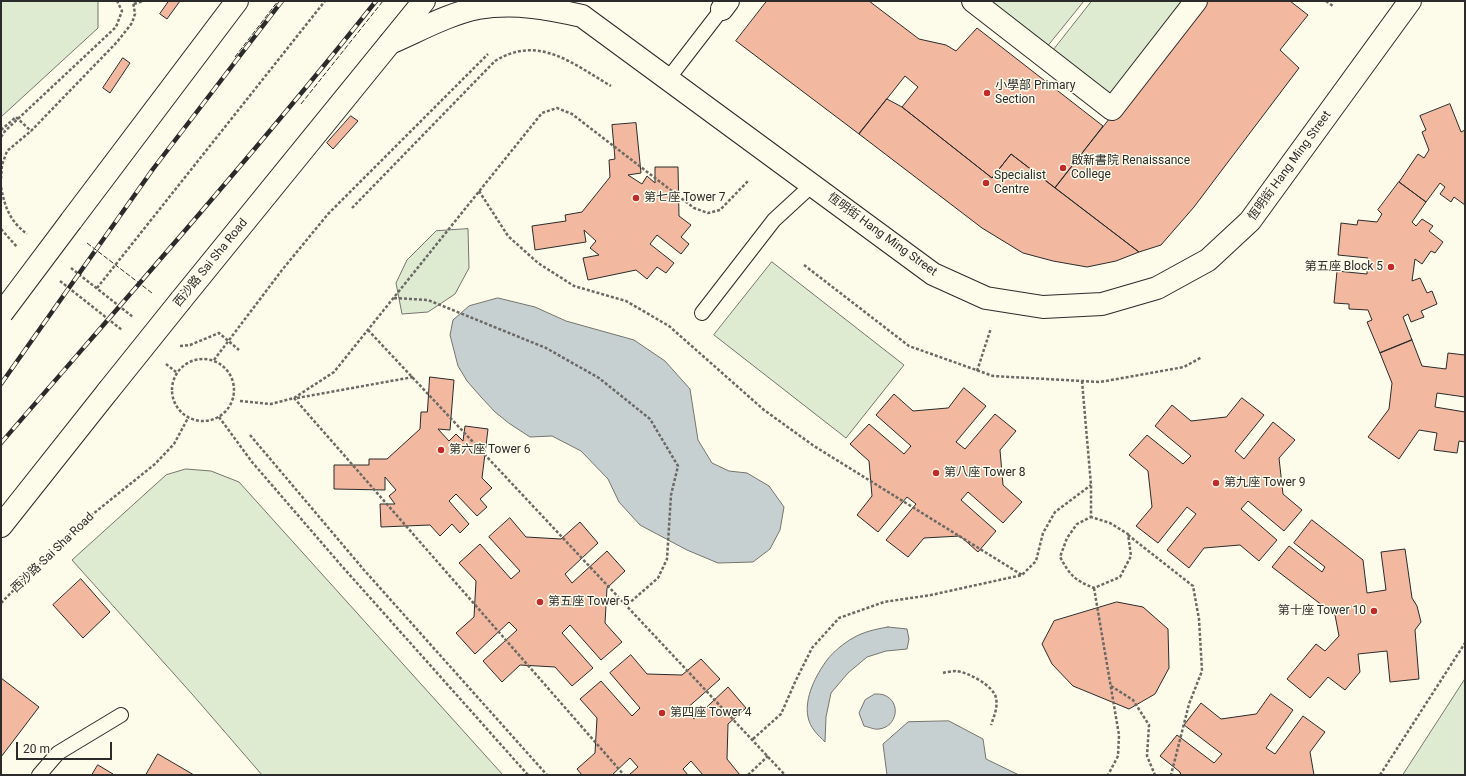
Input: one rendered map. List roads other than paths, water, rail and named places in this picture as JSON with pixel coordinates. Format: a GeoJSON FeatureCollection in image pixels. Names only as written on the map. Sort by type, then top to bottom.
{"type":"FeatureCollection","features":[{"type":"Feature","properties":{"kind":"street"},"geometry":{"type":"LineString","coordinates":[[2,314],[237,1]]}},
{"type":"Feature","properties":{"kind":"street","name":"西沙路 Sai Sha Road"},"geometry":{"type":"LineString","coordinates":[[1,526],[181,300],[424,1]]}},
{"type":"Feature","properties":{"kind":"street"},"geometry":{"type":"LineString","coordinates":[[973,1],[1112,109],[1196,1]]}},
{"type":"Feature","properties":{"kind":"street","name":"恆明街 Hang Ming Street"},"geometry":{"type":"LineString","coordinates":[[390,43],[477,8],[496,6],[530,6],[552,9],[578,8],[668,79],[933,274],[986,298],[1043,307],[1102,304],[1157,288],[1208,260],[1250,221],[1410,1]]}},
{"type":"Feature","properties":{"kind":"lane"},"geometry":{"type":"LineString","coordinates":[[668,79],[725,5]]}},
{"type":"Feature","properties":{"kind":"lane"},"geometry":{"type":"LineString","coordinates":[[702,313],[774,220],[812,185]]}},
{"type":"Feature","properties":{"kind":"lane"},"geometry":{"type":"LineString","coordinates":[[39,775],[58,753],[121,715]]}},
{"type":"Feature","properties":{"kind":"railway"},"geometry":{"type":"LineString","coordinates":[[1,384],[153,169],[282,1]]}},
{"type":"Feature","properties":{"kind":"railway"},"geometry":{"type":"LineString","coordinates":[[1,443],[238,169],[376,1]]}},
{"type":"Feature","properties":{"kind":"place","name":"小學部 Primary Section"},"geometry":{"type":"Point","coordinates":[987,93]}},
{"type":"Feature","properties":{"kind":"place","name":"啟新書院 Renaissance College"},"geometry":{"type":"Point","coordinates":[1063,168]}},
{"type":"Feature","properties":{"kind":"place","name":"Specialist Centre"},"geometry":{"type":"Point","coordinates":[986,183]}},
{"type":"Feature","properties":{"kind":"place","name":"第七座 Tower 7"},"geometry":{"type":"Point","coordinates":[636,198]}},
{"type":"Feature","properties":{"kind":"place","name":"第五座 Block 5"},"geometry":{"type":"Point","coordinates":[1391,267]}},
{"type":"Feature","properties":{"kind":"place","name":"第六座 Tower 6"},"geometry":{"type":"Point","coordinates":[441,450]}},
{"type":"Feature","properties":{"kind":"place","name":"第八座 Tower 8"},"geometry":{"type":"Point","coordinates":[936,473]}},
{"type":"Feature","properties":{"kind":"place","name":"第九座 Tower 9"},"geometry":{"type":"Point","coordinates":[1216,483]}},
{"type":"Feature","properties":{"kind":"place","name":"第五座 Tower 5"},"geometry":{"type":"Point","coordinates":[540,602]}},
{"type":"Feature","properties":{"kind":"place","name":"第十座 Tower 10"},"geometry":{"type":"Point","coordinates":[1374,611]}},
{"type":"Feature","properties":{"kind":"place","name":"第四座 Tower 4"},"geometry":{"type":"Point","coordinates":[662,713]}}]}
